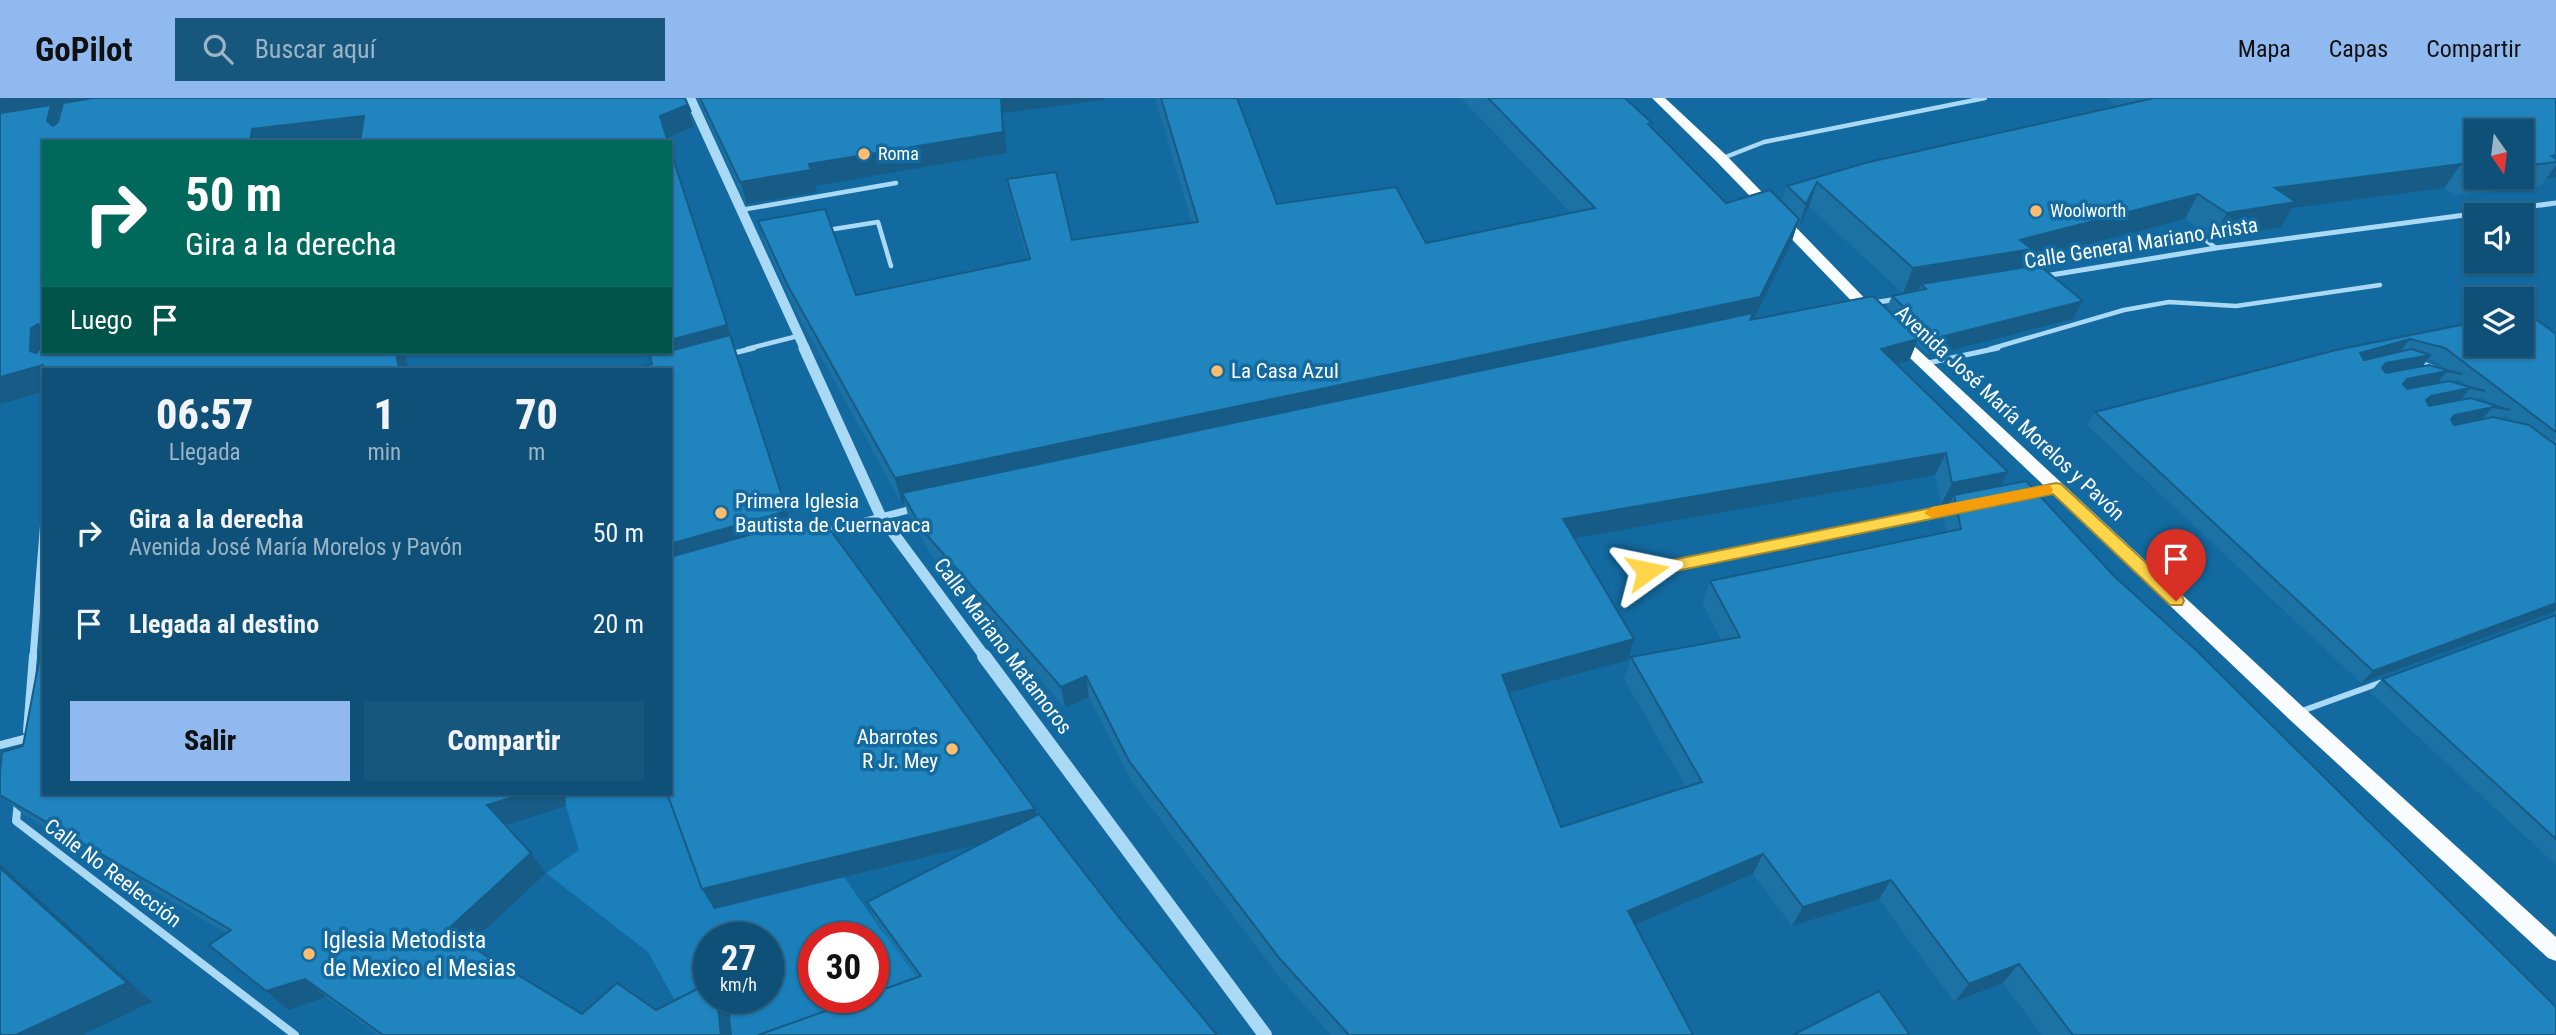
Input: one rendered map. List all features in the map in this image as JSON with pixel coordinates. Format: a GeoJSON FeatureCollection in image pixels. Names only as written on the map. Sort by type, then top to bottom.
{"type":"FeatureCollection","features":[{"type":"Feature","properties":{"kind":"main road","name":"Avenida José María Morelos y Pavón"},"geometry":{"type":"LineString","coordinates":[[1658,98],[1721,158],[1855,307],[1925,364],[2296,713],[2556,951]]}},
{"type":"Feature","properties":{"kind":"street","name":"Calle Mariano Matamoros"},"geometry":{"type":"LineString","coordinates":[[690,98],[880,516],[1265,1035]]}},
{"type":"Feature","properties":{"kind":"street","name":"Calle General Mariano Arista"},"geometry":{"type":"LineString","coordinates":[[2039,276],[2216,248],[2556,203]]}},
{"type":"Feature","properties":{"kind":"street"},"geometry":{"type":"LineString","coordinates":[[1855,307],[1903,299]]}},
{"type":"Feature","properties":{"kind":"street"},"geometry":{"type":"LineString","coordinates":[[2016,495],[2056,488]]}},
{"type":"Feature","properties":{"kind":"street"},"geometry":{"type":"LineString","coordinates":[[814,534],[921,507]]}},
{"type":"Feature","properties":{"kind":"street"},"geometry":{"type":"LineString","coordinates":[[1647,571],[1961,507]]}},
{"type":"Feature","properties":{"kind":"street"},"geometry":{"type":"LineString","coordinates":[[24,750],[42,543]]}},
{"type":"Feature","properties":{"kind":"street"},"geometry":{"type":"LineString","coordinates":[[0,746],[42,734]]}},
{"type":"Feature","properties":{"kind":"street","name":"Calle No Reelección"},"geometry":{"type":"LineString","coordinates":[[20,786],[16,821],[295,1035]]}},
{"type":"Feature","properties":{"kind":"lane"},"geometry":{"type":"LineString","coordinates":[[1721,158],[1764,142],[1985,98]]}},
{"type":"Feature","properties":{"kind":"lane"},"geometry":{"type":"LineString","coordinates":[[741,210],[896,183]]}},
{"type":"Feature","properties":{"kind":"lane"},"geometry":{"type":"LineString","coordinates":[[824,231],[877,222],[891,266]]}},
{"type":"Feature","properties":{"kind":"lane"},"geometry":{"type":"LineString","coordinates":[[2204,239],[2216,248]]}},
{"type":"Feature","properties":{"kind":"lane"},"geometry":{"type":"LineString","coordinates":[[756,243],[769,240]]}},
{"type":"Feature","properties":{"kind":"lane"},"geometry":{"type":"LineString","coordinates":[[1925,364],[2015,344],[2124,310],[2169,302],[2236,306],[2380,285]]}},
{"type":"Feature","properties":{"kind":"lane"},"geometry":{"type":"LineString","coordinates":[[722,356],[798,336]]}},
{"type":"Feature","properties":{"kind":"lane"},"geometry":{"type":"LineString","coordinates":[[2412,360],[2433,366],[2442,376],[2430,376]]}},
{"type":"Feature","properties":{"kind":"lane"},"geometry":{"type":"LineString","coordinates":[[2296,713],[2391,679]]}},
{"type":"Feature","properties":{"kind":"shaded area"},"geometry":{"type":"Polygon","coordinates":[[[672,794],[844,877],[876,922],[798,922],[798,1013],[874,1013],[819,1035],[731,1035],[729,1013],[784,1013],[784,922],[693,922],[693,1007],[680,1010],[648,952],[546,873],[579,850],[565,795],[672,794]]]}},
{"type":"Feature","properties":{"kind":"shaded area"},"geometry":{"type":"Polygon","coordinates":[[[889,939],[932,990],[889,1007],[889,939]]]}},
{"type":"Feature","properties":{"kind":"building"},"geometry":{"type":"Polygon","coordinates":[[[93,98],[685,98],[691,112],[687,105],[660,116],[667,140],[360,140],[364,116],[252,129],[250,140],[42,140],[42,329],[38,324],[31,328],[30,351],[36,353],[40,348],[42,336],[42,354],[396,354],[399,368],[43,368],[43,365],[0,377],[0,113],[51,105],[47,121],[53,126],[58,122],[63,103],[93,98]]]}},
{"type":"Feature","properties":{"kind":"building"},"geometry":{"type":"Polygon","coordinates":[[[700,98],[1001,98],[1003,132],[809,164],[811,170],[740,182],[700,98]]]}},
{"type":"Feature","properties":{"kind":"building"},"geometry":{"type":"Polygon","coordinates":[[[1161,98],[1237,98],[1277,204],[1396,187],[1426,243],[1595,208],[1488,98],[1625,98],[1652,123],[1648,124],[1726,203],[1770,190],[1799,219],[1760,297],[895,478],[787,284],[758,221],[825,209],[856,295],[1030,259],[1007,179],[1056,172],[1072,240],[1198,222],[1161,98]]]}},
{"type":"Feature","properties":{"kind":"building"},"geometry":{"type":"Polygon","coordinates":[[[2556,98],[2556,155],[2552,156],[2556,162],[2534,165],[2534,119],[2464,119],[2464,166],[2461,164],[2275,188],[2296,202],[2227,213],[2198,194],[2020,240],[2032,249],[1913,268],[1817,182],[1806,204],[1787,186],[1865,163],[2150,99],[2556,98]]]}},
{"type":"Feature","properties":{"kind":"building"},"geometry":{"type":"Polygon","coordinates":[[[672,155],[727,325],[672,339],[672,155]]]}},
{"type":"Feature","properties":{"kind":"building"},"geometry":{"type":"Polygon","coordinates":[[[2039,265],[2083,301],[1937,338],[1892,296],[1926,289],[1921,284],[2039,265]]]}},
{"type":"Feature","properties":{"kind":"building"},"geometry":{"type":"Polygon","coordinates":[[[1873,296],[1918,339],[1881,349],[2008,472],[1952,483],[1946,453],[1563,519],[1634,639],[1502,675],[1561,827],[1702,782],[1631,657],[1740,637],[1710,581],[1961,529],[1954,495],[2026,481],[2115,577],[2198,652],[2556,1007],[2556,1035],[2073,1035],[2019,964],[1969,984],[1891,880],[1803,907],[1763,854],[1628,911],[1693,1035],[1349,1035],[1280,959],[1129,761],[1086,676],[1061,687],[924,532],[902,493],[1753,313],[1750,320],[1873,296]]]}},
{"type":"Feature","properties":{"kind":"building"},"geometry":{"type":"Polygon","coordinates":[[[2534,318],[2556,334],[2556,432],[2445,348],[2410,339],[2360,353],[2364,360],[2411,349],[2431,355],[2386,363],[2382,368],[2386,373],[2429,365],[2462,374],[2447,371],[2407,379],[2403,384],[2407,389],[2449,381],[2485,391],[2470,388],[2431,396],[2426,400],[2429,406],[2471,398],[2510,410],[2493,407],[2455,415],[2451,419],[2454,425],[2493,417],[2529,425],[2556,445],[2556,603],[2373,671],[2095,412],[2336,350],[2464,324],[2464,357],[2534,357],[2534,318]]]}},
{"type":"Feature","properties":{"kind":"building"},"geometry":{"type":"Polygon","coordinates":[[[730,335],[787,511],[672,543],[672,368],[636,368],[652,364],[650,354],[672,354],[672,350],[730,335]]]}},
{"type":"Feature","properties":{"kind":"building"},"geometry":{"type":"Polygon","coordinates":[[[791,523],[831,531],[1035,809],[702,889],[668,795],[672,795],[672,556],[791,523]]]}},
{"type":"Feature","properties":{"kind":"building"},"geometry":{"type":"Polygon","coordinates":[[[2556,615],[2556,839],[2382,679],[2556,615]]]}},
{"type":"Feature","properties":{"kind":"building"},"geometry":{"type":"Polygon","coordinates":[[[42,645],[42,795],[520,795],[487,805],[531,853],[446,931],[582,1014],[617,983],[656,1010],[693,991],[693,1013],[719,1013],[721,1035],[383,1035],[305,979],[266,991],[209,945],[231,930],[0,795],[2,752],[23,746],[42,645]]]}},
{"type":"Feature","properties":{"kind":"building"},"geometry":{"type":"Polygon","coordinates":[[[1039,814],[1118,916],[1217,1035],[758,1035],[820,1013],[889,1013],[889,987],[921,976],[889,932],[889,922],[882,922],[867,902],[1039,814]]]}},
{"type":"Feature","properties":{"kind":"building"},"geometry":{"type":"Polygon","coordinates":[[[0,868],[127,983],[16,1035],[0,1035],[0,868]]]}},
{"type":"Feature","properties":{"kind":"building"},"geometry":{"type":"Polygon","coordinates":[[[1879,991],[1910,1035],[1793,1035],[1879,991]]]}},
{"type":"Feature","properties":{"kind":"slow traffic"},"geometry":{"type":"LineString","coordinates":[[1932,513],[2046,490]]}},
{"type":"Feature","properties":{"kind":"place","name":"Roma"},"geometry":{"type":"Point","coordinates":[864,154]}},
{"type":"Feature","properties":{"kind":"place","name":"Woolworth"},"geometry":{"type":"Point","coordinates":[2036,211]}},
{"type":"Feature","properties":{"kind":"place","name":"La Casa Azul"},"geometry":{"type":"Point","coordinates":[1217,371]}},
{"type":"Feature","properties":{"kind":"place","name":"Primera Iglesia Bautista de Cuernavaca"},"geometry":{"type":"Point","coordinates":[721,513]}},
{"type":"Feature","properties":{"kind":"place","name":"Abarrotes R Jr. Mey"},"geometry":{"type":"Point","coordinates":[952,749]}},
{"type":"Feature","properties":{"kind":"place","name":"Iglesia Metodista de Mexico el Mesias"},"geometry":{"type":"Point","coordinates":[309,954]}},
{"type":"Feature","properties":{"kind":"route"},"geometry":{"type":"LineString","coordinates":[[1647,571],[2056,488],[2176,601]]}}]}
